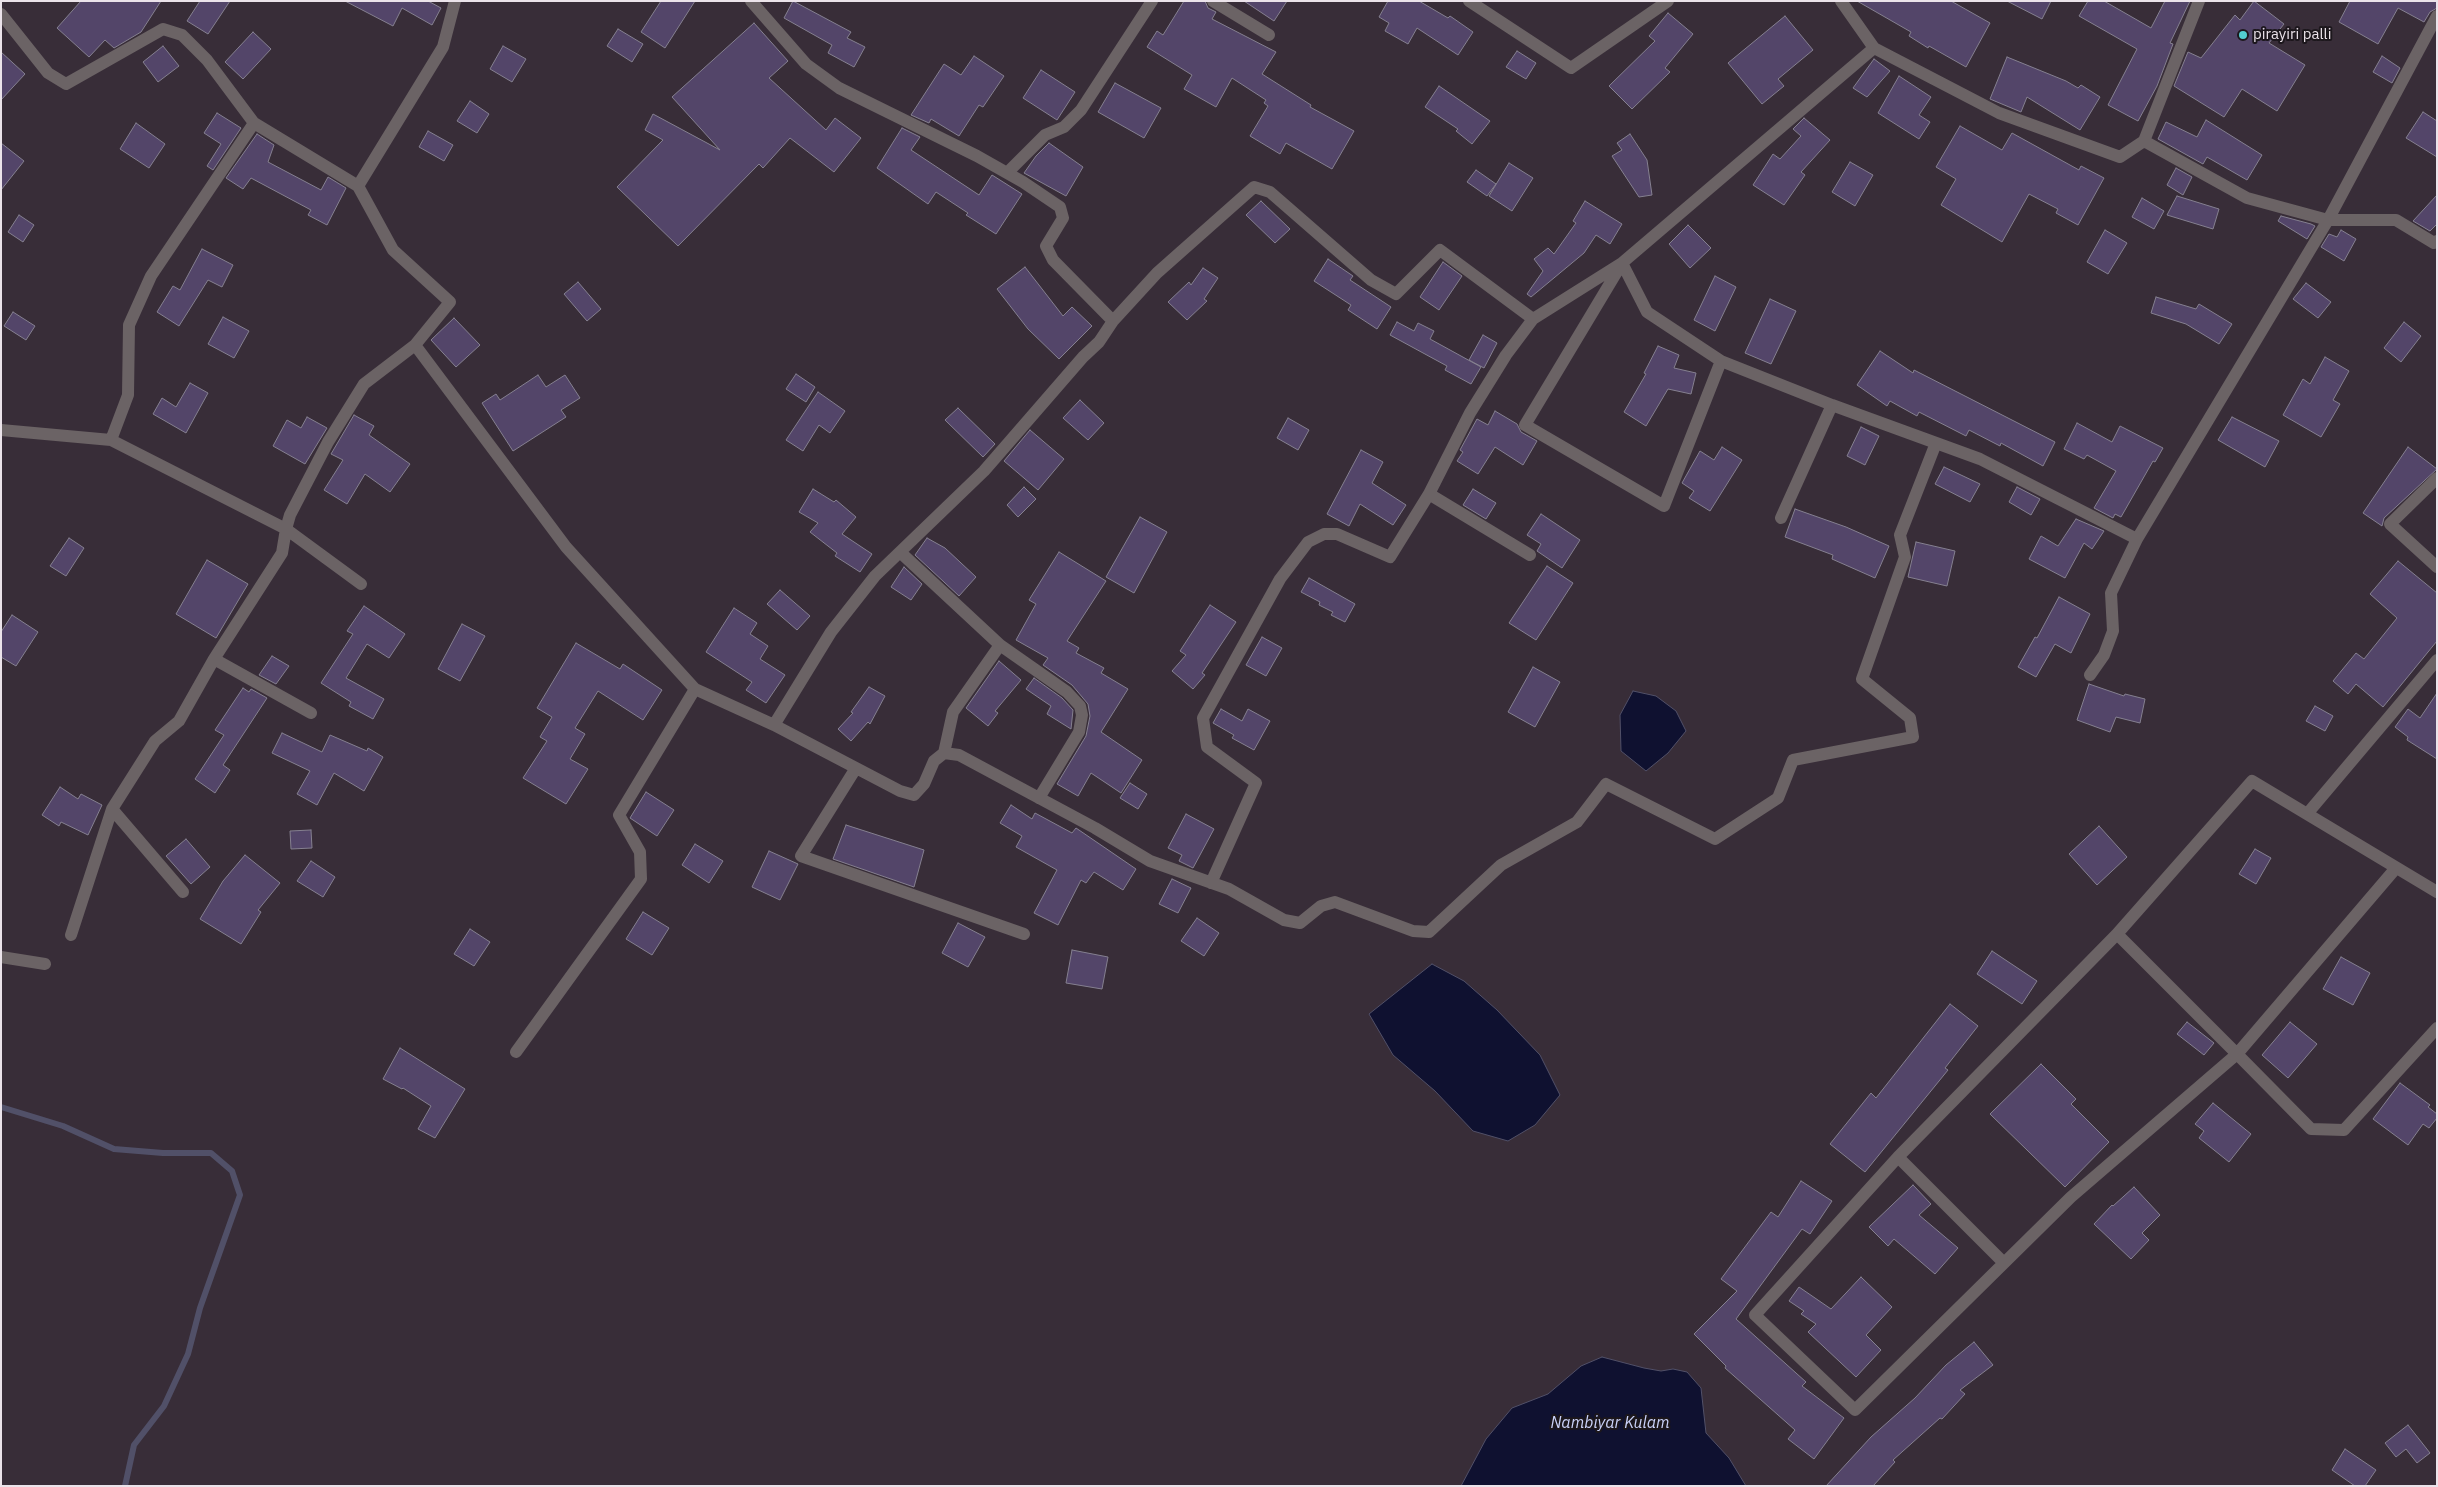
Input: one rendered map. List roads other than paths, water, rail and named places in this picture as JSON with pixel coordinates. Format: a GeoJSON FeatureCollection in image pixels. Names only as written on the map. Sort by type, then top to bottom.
{"type":"FeatureCollection","features":[{"type":"Feature","properties":{"kind":"street"},"geometry":{"type":"LineString","coordinates":[[358,186],[443,47],[455,1]]}},
{"type":"Feature","properties":{"kind":"street"},"geometry":{"type":"LineString","coordinates":[[751,1],[806,64],[839,88],[1007,173],[1060,207],[1063,218],[1046,246],[1053,260],[1113,321]]}},
{"type":"Feature","properties":{"kind":"street"},"geometry":{"type":"LineString","coordinates":[[1007,173],[1045,135],[1064,127],[1081,110],[1152,1]]}},
{"type":"Feature","properties":{"kind":"street"},"geometry":{"type":"LineString","coordinates":[[1213,1],[1269,35]]}},
{"type":"Feature","properties":{"kind":"street"},"geometry":{"type":"LineString","coordinates":[[1469,1],[1571,68],[1668,1]]}},
{"type":"Feature","properties":{"kind":"street"},"geometry":{"type":"LineString","coordinates":[[1841,1],[1874,48],[1999,113],[2120,157],[2144,141],[2199,1]]}},
{"type":"Feature","properties":{"kind":"street"},"geometry":{"type":"LineString","coordinates":[[1,14],[48,73],[66,84],[163,29],[173,30],[182,35],[207,60],[254,124],[358,186],[393,250],[450,302],[415,345],[364,384],[328,442],[290,515],[282,553],[214,659],[179,721],[154,741],[112,808],[71,935]]}},
{"type":"Feature","properties":{"kind":"street"},"geometry":{"type":"LineString","coordinates":[[2090,675],[2104,654],[2113,631],[2111,593],[2138,539],[2328,220],[2437,16]]}},
{"type":"Feature","properties":{"kind":"street"},"geometry":{"type":"LineString","coordinates":[[1211,883],[1256,782],[1207,747],[1203,718],[1280,579],[1308,542],[1324,534],[1337,534],[1390,557],[1429,494],[1470,413],[1506,355],[1533,319],[1622,263],[1874,48]]}},
{"type":"Feature","properties":{"kind":"street"},"geometry":{"type":"LineString","coordinates":[[110,440],[128,395],[129,325],[148,284],[254,124]]}},
{"type":"Feature","properties":{"kind":"street"},"geometry":{"type":"LineString","coordinates":[[2144,141],[2247,198],[2328,220],[2396,220],[2434,243],[2437,241]]}},
{"type":"Feature","properties":{"kind":"street"},"geometry":{"type":"LineString","coordinates":[[774,725],[831,632],[875,576],[984,471],[1083,357],[1099,342],[1113,321],[1157,273],[1254,187],[1270,192],[1371,280],[1396,294],[1440,250],[1533,319]]}},
{"type":"Feature","properties":{"kind":"street"},"geometry":{"type":"LineString","coordinates":[[1622,263],[1647,312],[1721,361],[1832,405],[1980,459],[2138,539]]}},
{"type":"Feature","properties":{"kind":"street"},"geometry":{"type":"LineString","coordinates":[[1622,263],[1525,425],[1664,506],[1721,361]]}},
{"type":"Feature","properties":{"kind":"street"},"geometry":{"type":"LineString","coordinates":[[415,345],[566,547],[695,689],[774,725],[900,791],[914,795],[924,784],[934,761],[944,753],[953,712],[1000,645]]}},
{"type":"Feature","properties":{"kind":"street"},"geometry":{"type":"LineString","coordinates":[[1781,518],[1832,405]]}},
{"type":"Feature","properties":{"kind":"street"},"geometry":{"type":"LineString","coordinates":[[1,430],[110,440],[286,529],[361,584]]}},
{"type":"Feature","properties":{"kind":"street"},"geometry":{"type":"LineString","coordinates":[[944,753],[958,755],[1039,798],[1150,861],[1229,889],[1284,920],[1300,923],[1321,906],[1335,902],[1412,931],[1429,932],[1501,866],[1577,822],[1606,784],[1715,839],[1778,798],[1793,760],[1913,737],[1910,718],[1862,679],[1905,557],[1900,535],[1936,443]]}},
{"type":"Feature","properties":{"kind":"street"},"geometry":{"type":"LineString","coordinates":[[2437,478],[2390,524],[2437,567]]}},
{"type":"Feature","properties":{"kind":"street"},"geometry":{"type":"LineString","coordinates":[[1429,494],[1530,555]]}},
{"type":"Feature","properties":{"kind":"street"},"geometry":{"type":"LineString","coordinates":[[900,552],[1000,645],[1067,692],[1080,706],[1082,715],[1079,732],[1039,798]]}},
{"type":"Feature","properties":{"kind":"street"},"geometry":{"type":"LineString","coordinates":[[214,659],[311,713]]}},
{"type":"Feature","properties":{"kind":"street"},"geometry":{"type":"LineString","coordinates":[[2307,814],[2437,660]]}},
{"type":"Feature","properties":{"kind":"street"},"geometry":{"type":"LineString","coordinates":[[516,1052],[641,880],[640,852],[619,815],[695,689]]}},
{"type":"Feature","properties":{"kind":"street"},"geometry":{"type":"LineString","coordinates":[[856,768],[801,856],[1024,934]]}},
{"type":"Feature","properties":{"kind":"street"},"geometry":{"type":"LineString","coordinates":[[2396,868],[2237,1054],[2071,1197],[1856,1410],[1755,1315],[1898,1157],[2117,934],[2252,782],[2437,892]]}},
{"type":"Feature","properties":{"kind":"street"},"geometry":{"type":"LineString","coordinates":[[112,808],[183,892]]}},
{"type":"Feature","properties":{"kind":"street"},"geometry":{"type":"LineString","coordinates":[[2117,934],[2311,1129],[2344,1130],[2437,1028]]}},
{"type":"Feature","properties":{"kind":"street"},"geometry":{"type":"LineString","coordinates":[[1,957],[45,964]]}},
{"type":"Feature","properties":{"kind":"street"},"geometry":{"type":"LineString","coordinates":[[1898,1157],[2004,1263]]}},
{"type":"Feature","properties":{"kind":"water"},"geometry":{"type":"Polygon","coordinates":[[[1633,691],[1656,696],[1676,711],[1686,731],[1668,753],[1646,771],[1621,751],[1620,715],[1633,691]]]}},
{"type":"Feature","properties":{"kind":"water"},"geometry":{"type":"Polygon","coordinates":[[[1432,964],[1464,981],[1497,1010],[1540,1055],[1560,1095],[1535,1125],[1508,1141],[1473,1131],[1435,1091],[1393,1055],[1369,1014],[1432,964]]]}},
{"type":"Feature","properties":{"kind":"water","name":"Nambiyar Kulam"},"geometry":{"type":"Polygon","coordinates":[[[1602,1357],[1661,1371],[1673,1369],[1687,1372],[1701,1388],[1706,1433],[1729,1458],[1746,1486],[1461,1486],[1486,1439],[1512,1408],[1548,1394],[1581,1366],[1602,1357]]]}},
{"type":"Feature","properties":{"kind":"waterway"},"geometry":{"type":"LineString","coordinates":[[1,1107],[63,1126],[114,1149],[163,1153],[211,1153],[232,1171],[240,1195],[200,1308],[188,1354],[164,1406],[134,1445],[125,1486]]}},
{"type":"Feature","properties":{"kind":"place","name":"pirayiri palli"},"geometry":{"type":"Point","coordinates":[2243,35]}}]}
